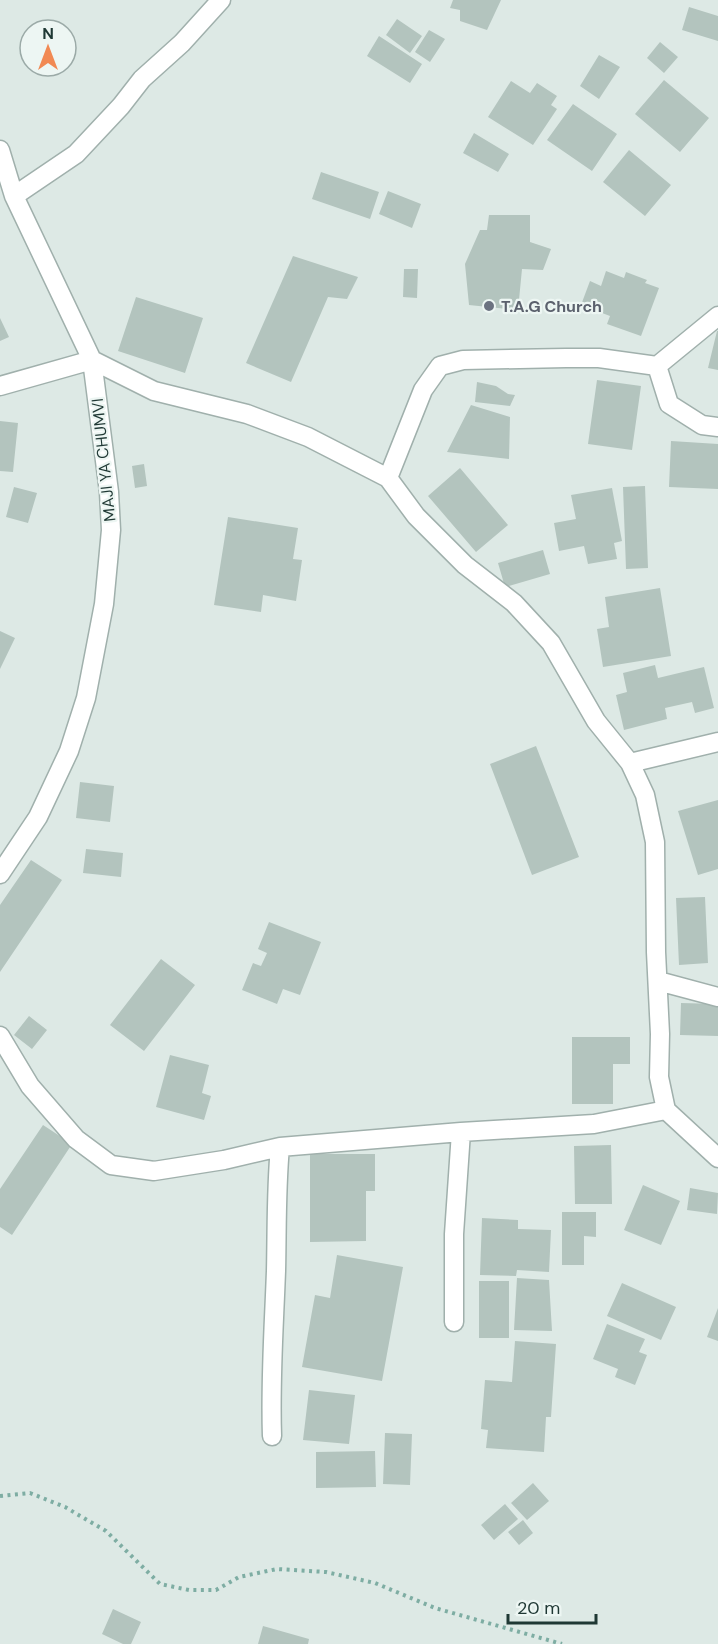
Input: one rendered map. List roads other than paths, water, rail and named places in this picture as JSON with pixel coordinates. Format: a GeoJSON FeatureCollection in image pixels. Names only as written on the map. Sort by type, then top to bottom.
{"type":"FeatureCollection","features":[{"type":"Feature","properties":{"kind":"street"},"geometry":{"type":"LineString","coordinates":[[14,196],[76,154],[113,115],[142,79],[182,43],[221,0]]}},
{"type":"Feature","properties":{"kind":"street","name":"MAJI YA CHUMVI"},"geometry":{"type":"LineString","coordinates":[[0,150],[14,196],[92,360],[109,492],[111,530],[104,604],[86,698],[69,751],[38,817],[0,874]]}},
{"type":"Feature","properties":{"kind":"street"},"geometry":{"type":"LineString","coordinates":[[388,478],[423,390],[440,366],[464,360],[566,358],[599,358],[657,366],[718,316]]}},
{"type":"Feature","properties":{"kind":"street"},"geometry":{"type":"LineString","coordinates":[[0,386],[92,360],[154,391],[247,414],[308,437],[388,478],[416,516],[465,565],[514,603],[551,643],[596,721],[630,763],[645,795],[655,842],[659,1077],[666,1110],[718,1158]]}},
{"type":"Feature","properties":{"kind":"street"},"geometry":{"type":"LineString","coordinates":[[657,366],[669,404],[702,425],[718,427]]}},
{"type":"Feature","properties":{"kind":"street"},"geometry":{"type":"LineString","coordinates":[[630,763],[718,742]]}},
{"type":"Feature","properties":{"kind":"street"},"geometry":{"type":"LineString","coordinates":[[657,981],[718,997]]}},
{"type":"Feature","properties":{"kind":"street"},"geometry":{"type":"LineString","coordinates":[[0,1036],[30,1086],[76,1139],[111,1165],[154,1171],[224,1160],[280,1147],[460,1132],[594,1124],[666,1110]]}},
{"type":"Feature","properties":{"kind":"street"},"geometry":{"type":"LineString","coordinates":[[454,1322],[454,1234],[460,1132]]}},
{"type":"Feature","properties":{"kind":"street"},"geometry":{"type":"LineString","coordinates":[[272,1436],[270,1382],[276,1264],[276,1196],[280,1147]]}},
{"type":"Feature","properties":{"kind":"place","name":"T.A.G Church"},"geometry":{"type":"Point","coordinates":[489,306]}}]}
